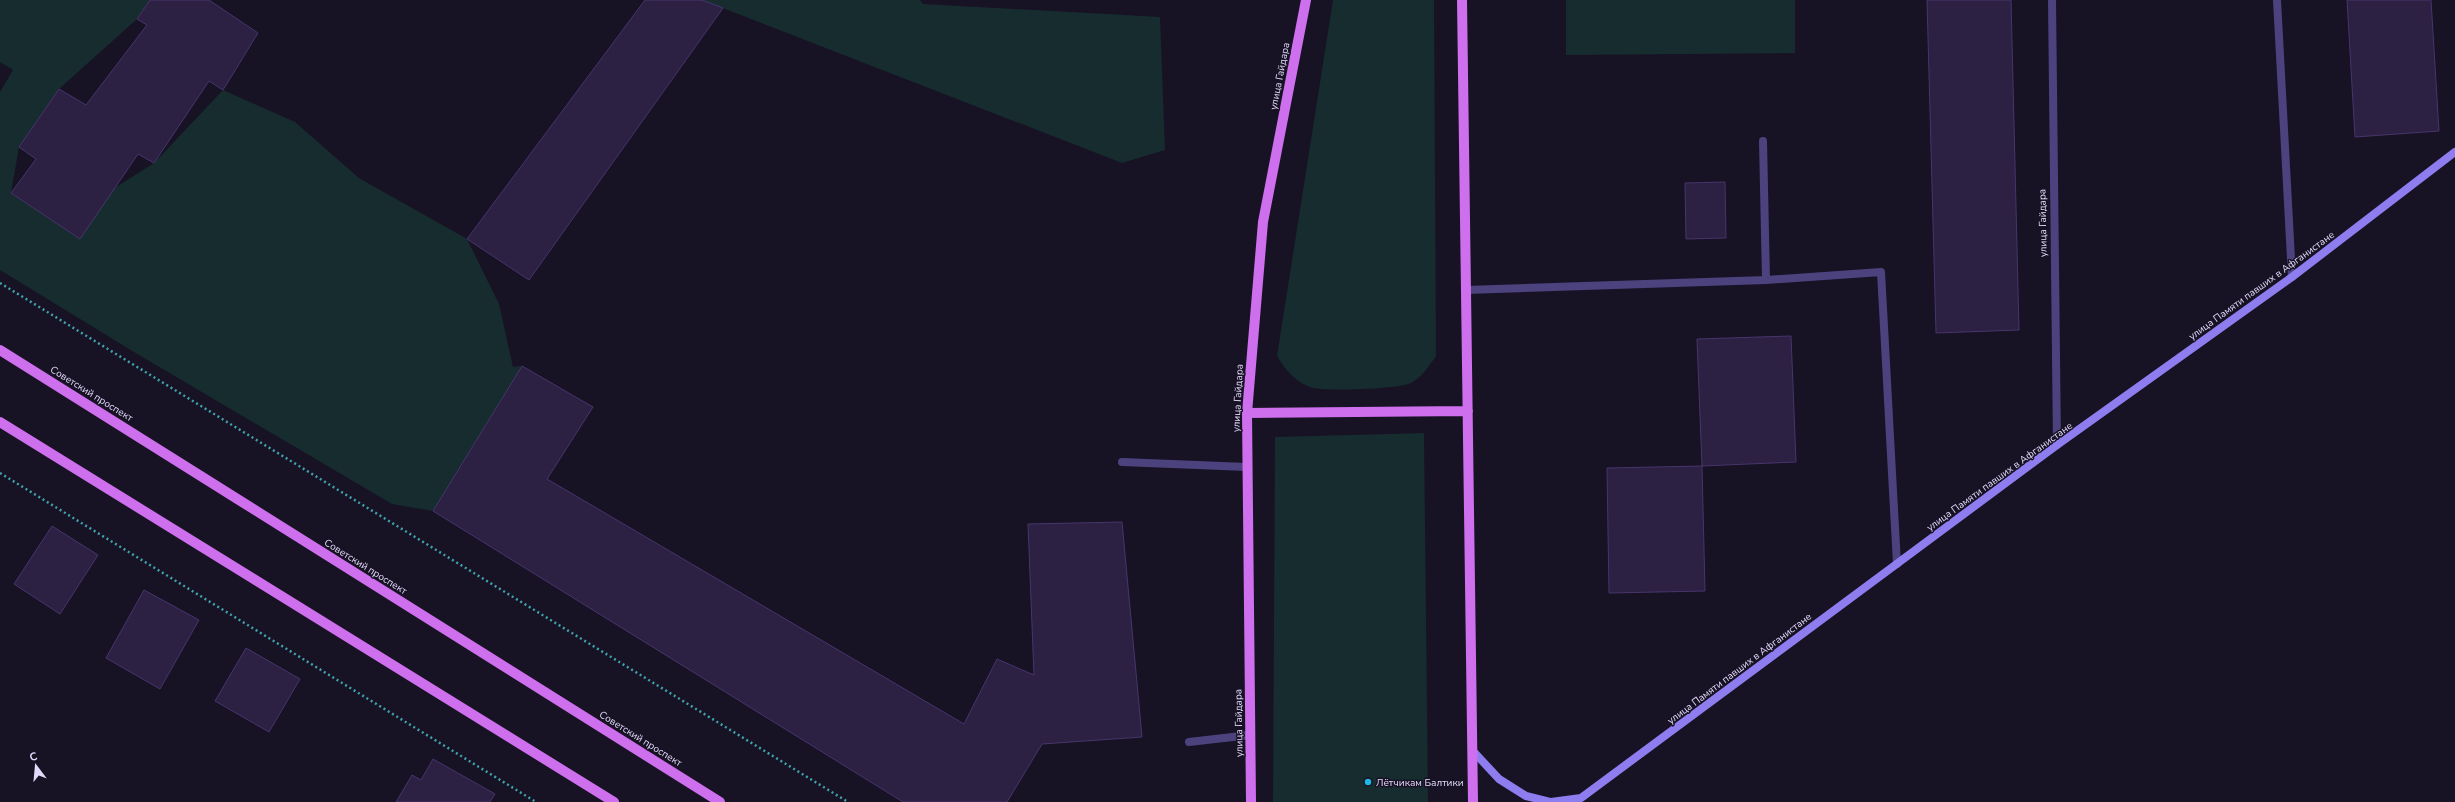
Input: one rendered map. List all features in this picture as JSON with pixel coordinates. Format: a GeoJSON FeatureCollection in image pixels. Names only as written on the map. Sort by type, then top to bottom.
{"type":"FeatureCollection","features":[{"type":"Feature","properties":{"kind":"main road","name":"улица Гайдара"},"geometry":{"type":"LineString","coordinates":[[1251,802],[1247,413],[1263,222],[1306,0]]}},
{"type":"Feature","properties":{"kind":"main road"},"geometry":{"type":"LineString","coordinates":[[1462,0],[1473,802]]}},
{"type":"Feature","properties":{"kind":"main road","name":"Советский проспект"},"geometry":{"type":"LineString","coordinates":[[0,350],[720,802]]}},
{"type":"Feature","properties":{"kind":"main road"},"geometry":{"type":"LineString","coordinates":[[1247,413],[1468,412]]}},
{"type":"Feature","properties":{"kind":"main road"},"geometry":{"type":"LineString","coordinates":[[0,422],[614,802]]}},
{"type":"Feature","properties":{"kind":"street","name":"улица Гайдара"},"geometry":{"type":"LineString","coordinates":[[2052,0],[2057,445]]}},
{"type":"Feature","properties":{"kind":"street"},"geometry":{"type":"LineString","coordinates":[[2276,0],[2292,277]]}},
{"type":"Feature","properties":{"kind":"street"},"geometry":{"type":"LineString","coordinates":[[1763,141],[1766,280]]}},
{"type":"Feature","properties":{"kind":"street","name":"улица Памяти павших в Афганистане"},"geometry":{"type":"LineString","coordinates":[[1472,750],[1499,779],[1526,796],[1551,802],[1581,798],[2057,445],[2292,277],[2455,152]]}},
{"type":"Feature","properties":{"kind":"street"},"geometry":{"type":"LineString","coordinates":[[1466,290],[1766,280],[1880,272],[1896,564]]}},
{"type":"Feature","properties":{"kind":"street"},"geometry":{"type":"LineString","coordinates":[[1122,462],[1247,467]]}},
{"type":"Feature","properties":{"kind":"street"},"geometry":{"type":"LineString","coordinates":[[1189,742],[1250,735]]}},
{"type":"Feature","properties":{"kind":"path"},"geometry":{"type":"LineString","coordinates":[[0,282],[848,802]]}},
{"type":"Feature","properties":{"kind":"path"},"geometry":{"type":"LineString","coordinates":[[0,473],[536,802]]}},
{"type":"Feature","properties":{"kind":"green space"},"geometry":{"type":"Polygon","coordinates":[[[0,0],[150,0],[137,19],[59,89],[19,147],[11,193],[80,239],[113,189],[154,163],[223,90],[295,122],[359,178],[467,239],[499,304],[513,367],[522,366],[433,511],[392,504],[134,352],[0,270],[0,92],[13,70],[0,62],[0,0]]]}},
{"type":"Feature","properties":{"kind":"green space"},"geometry":{"type":"Polygon","coordinates":[[[702,0],[920,0],[923,4],[1160,17],[1165,150],[1122,163],[702,0]]]}},
{"type":"Feature","properties":{"kind":"green space"},"geometry":{"type":"Polygon","coordinates":[[[1333,0],[1434,0],[1436,356],[1422,375],[1411,383],[1404,385],[1344,390],[1317,389],[1299,382],[1277,356],[1333,0]]]}},
{"type":"Feature","properties":{"kind":"green space"},"geometry":{"type":"Polygon","coordinates":[[[1566,0],[1795,0],[1795,53],[1566,55],[1566,0]]]}},
{"type":"Feature","properties":{"kind":"green space"},"geometry":{"type":"Polygon","coordinates":[[[1424,433],[1428,802],[1273,802],[1275,437],[1424,433]]]}},
{"type":"Feature","properties":{"kind":"building"},"geometry":{"type":"Polygon","coordinates":[[[150,0],[209,0],[258,33],[223,90],[209,81],[154,163],[138,154],[80,239],[11,193],[36,159],[19,147],[59,89],[86,105],[147,25],[137,19],[150,0]]]}},
{"type":"Feature","properties":{"kind":"building"},"geometry":{"type":"Polygon","coordinates":[[[645,0],[702,0],[723,8],[529,280],[467,239],[645,0]]]}},
{"type":"Feature","properties":{"kind":"building"},"geometry":{"type":"Polygon","coordinates":[[[1927,0],[2011,0],[2019,330],[1936,333],[1927,0]]]}},
{"type":"Feature","properties":{"kind":"building"},"geometry":{"type":"Polygon","coordinates":[[[2347,0],[2431,0],[2439,131],[2355,137],[2347,0]]]}},
{"type":"Feature","properties":{"kind":"building"},"geometry":{"type":"Polygon","coordinates":[[[1725,182],[1726,238],[1686,239],[1685,183],[1725,182]]]}},
{"type":"Feature","properties":{"kind":"building"},"geometry":{"type":"Polygon","coordinates":[[[1791,336],[1796,462],[1702,466],[1697,339],[1791,336]]]}},
{"type":"Feature","properties":{"kind":"building"},"geometry":{"type":"Polygon","coordinates":[[[522,366],[593,407],[547,479],[964,724],[997,659],[1034,675],[1028,524],[1122,522],[1142,737],[1042,744],[1007,802],[903,802],[433,511],[522,366]]]}},
{"type":"Feature","properties":{"kind":"building"},"geometry":{"type":"Polygon","coordinates":[[[1702,466],[1705,591],[1609,593],[1607,468],[1702,466]]]}},
{"type":"Feature","properties":{"kind":"building"},"geometry":{"type":"Polygon","coordinates":[[[52,526],[98,555],[60,614],[14,584],[52,526]]]}},
{"type":"Feature","properties":{"kind":"building"},"geometry":{"type":"Polygon","coordinates":[[[144,590],[199,620],[160,689],[106,658],[144,590]]]}},
{"type":"Feature","properties":{"kind":"building"},"geometry":{"type":"Polygon","coordinates":[[[246,648],[300,679],[269,732],[215,701],[246,648]]]}},
{"type":"Feature","properties":{"kind":"building"},"geometry":{"type":"Polygon","coordinates":[[[433,759],[495,794],[490,802],[396,802],[412,775],[421,780],[433,759]]]}},
{"type":"Feature","properties":{"kind":"place","name":"Лётчикам Балтики"},"geometry":{"type":"Point","coordinates":[1368,782]}}]}
